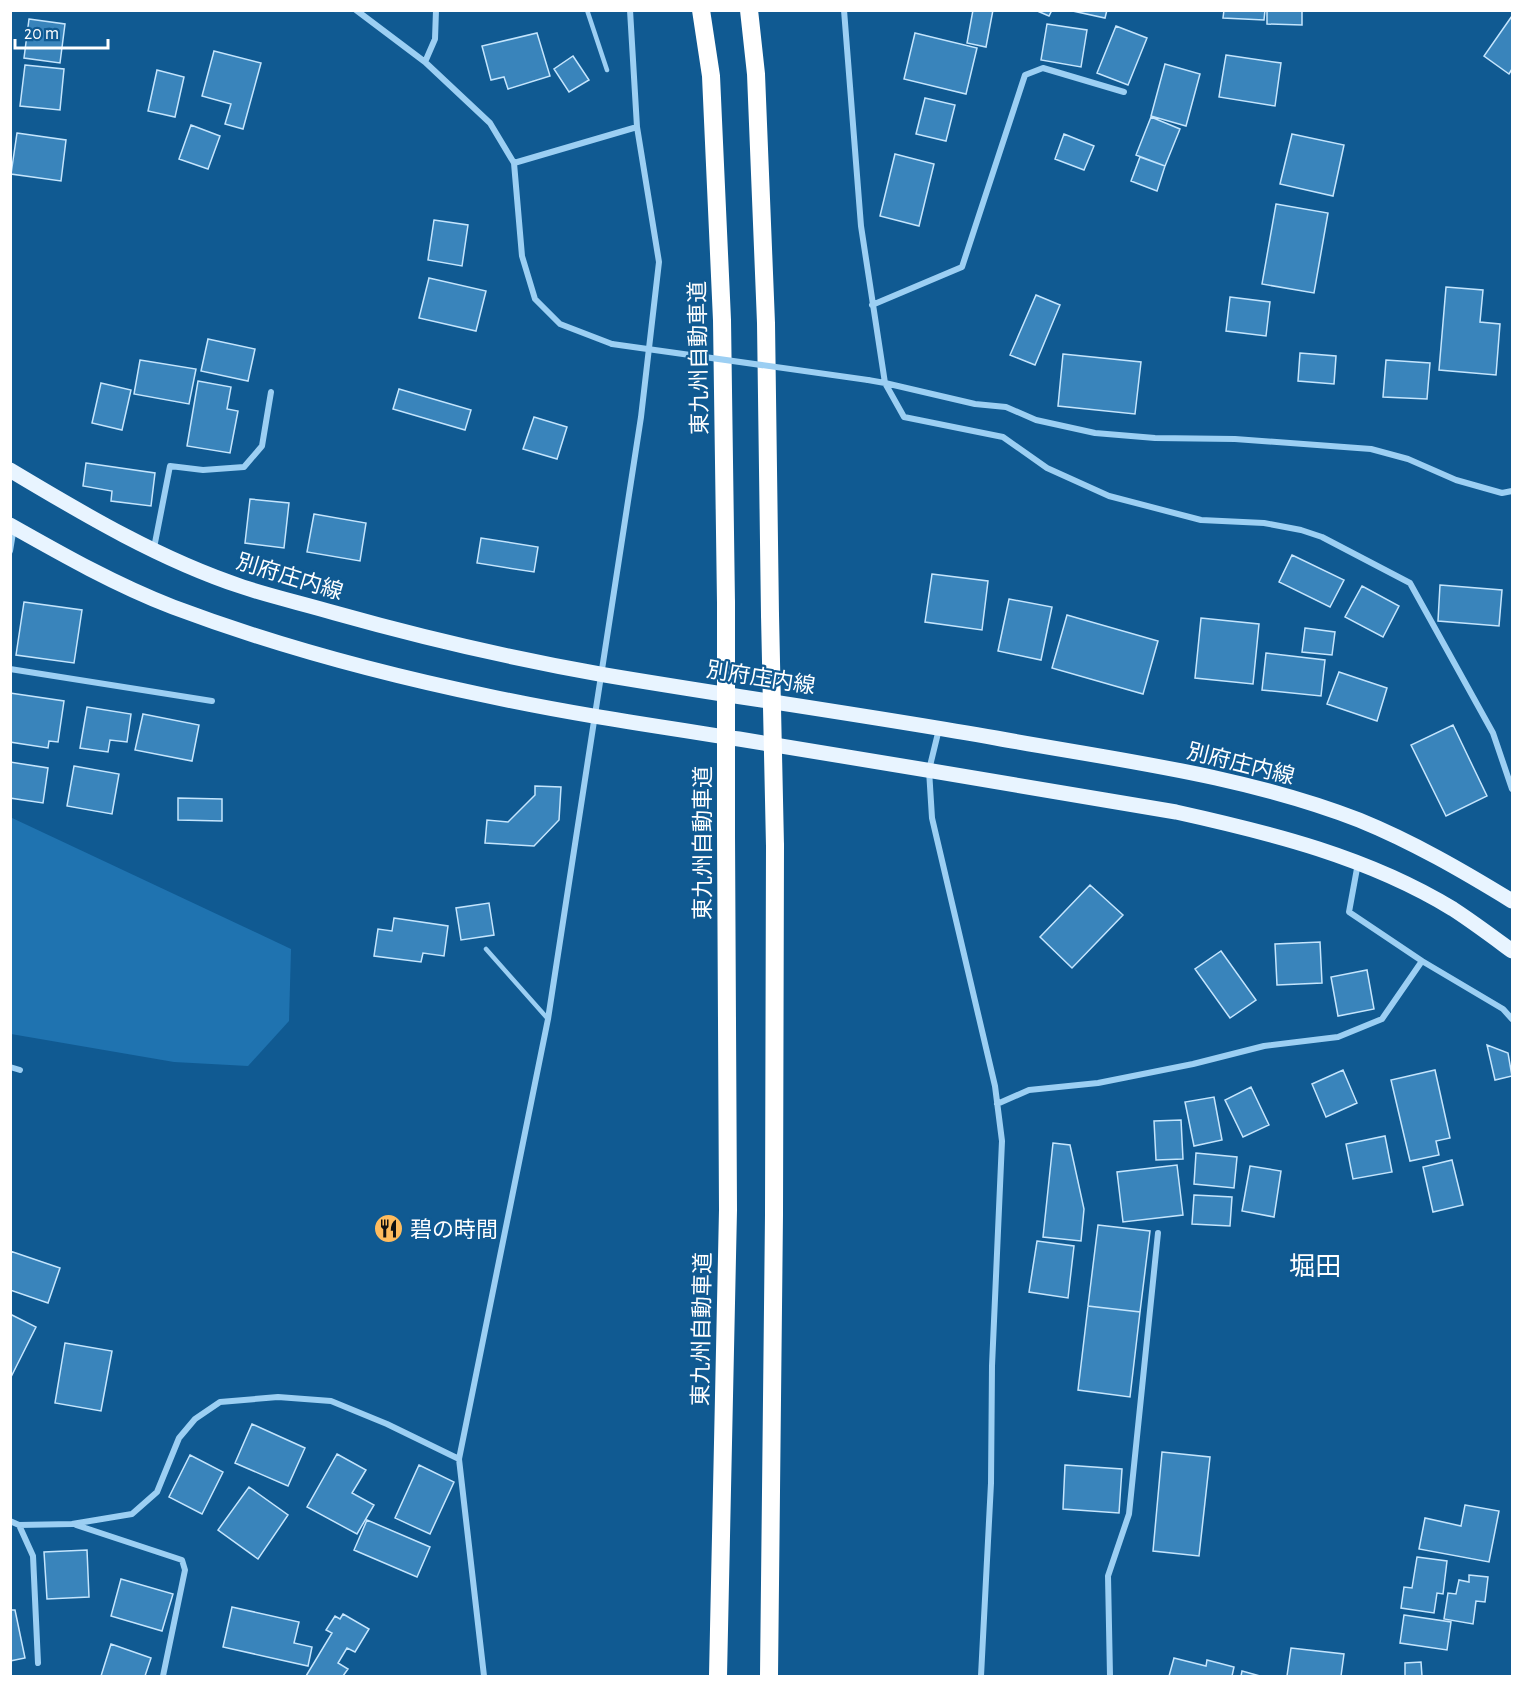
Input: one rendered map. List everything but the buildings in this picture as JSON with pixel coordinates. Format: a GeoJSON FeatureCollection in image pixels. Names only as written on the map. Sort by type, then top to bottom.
{"type":"FeatureCollection","features":[{"type":"Feature","properties":{"kind":"highway","name":"東九州自動車道"},"geometry":{"type":"LineString","coordinates":[[701,10],[711,76],[722,320],[726,603],[728,1210],[718,1677]]}},
{"type":"Feature","properties":{"kind":"highway"},"geometry":{"type":"LineString","coordinates":[[749,10],[756,74],[766,323],[775,846],[769,1677]]}},
{"type":"Feature","properties":{"kind":"main road","name":"別府庄内線"},"geometry":{"type":"LineString","coordinates":[[10,470],[95,521],[189,566],[254,590],[454,644],[603,674],[939,728],[1184,772],[1302,801],[1358,820],[1417,846],[1512,902]]}},
{"type":"Feature","properties":{"kind":"main road"},"geometry":{"type":"LineString","coordinates":[[12,526],[92,570],[170,605],[237,630],[299,649],[488,697],[1176,812],[1281,837],[1358,862],[1406,883],[1453,909],[1512,951]]}},
{"type":"Feature","properties":{"kind":"street"},"geometry":{"type":"LineString","coordinates":[[356,10],[425,62],[489,123],[514,163],[522,256],[535,299],[560,324],[612,344],[885,383],[975,404],[1006,407],[1036,420],[1095,433],[1155,438],[1235,439],[1371,449],[1408,459],[1455,480],[1502,493],[1512,491]]}},
{"type":"Feature","properties":{"kind":"street"},"geometry":{"type":"LineString","coordinates":[[425,62],[435,39],[436,10]]}},
{"type":"Feature","properties":{"kind":"street"},"geometry":{"type":"LineString","coordinates":[[484,1677],[459,1459],[548,1019],[641,417],[659,262],[637,127],[630,10]]}},
{"type":"Feature","properties":{"kind":"street"},"geometry":{"type":"LineString","coordinates":[[844,10],[861,226],[872,305],[885,383],[904,417],[1003,437],[1047,468],[1109,496],[1201,519],[1264,523],[1301,530],[1322,537],[1410,583],[1493,733],[1512,789]]}},
{"type":"Feature","properties":{"kind":"street"},"geometry":{"type":"LineString","coordinates":[[872,305],[962,267],[1025,75],[1043,68],[1124,92]]}},
{"type":"Feature","properties":{"kind":"street"},"geometry":{"type":"LineString","coordinates":[[514,163],[637,127]]}},
{"type":"Feature","properties":{"kind":"street"},"geometry":{"type":"LineString","coordinates":[[154,549],[170,466],[203,470],[244,466],[262,446],[272,392]]}},
{"type":"Feature","properties":{"kind":"street"},"geometry":{"type":"LineString","coordinates":[[10,550],[12,526]]}},
{"type":"Feature","properties":{"kind":"street"},"geometry":{"type":"LineString","coordinates":[[10,669],[117,684],[212,701]]}},
{"type":"Feature","properties":{"kind":"street"},"geometry":{"type":"LineString","coordinates":[[939,728],[928,770],[932,818],[995,1086],[1002,1141],[992,1366],[991,1484],[981,1677]]}},
{"type":"Feature","properties":{"kind":"street"},"geometry":{"type":"LineString","coordinates":[[1358,862],[1349,912],[1422,961],[1503,1009],[1512,1019]]}},
{"type":"Feature","properties":{"kind":"street"},"geometry":{"type":"LineString","coordinates":[[997,1104],[1029,1090],[1098,1083],[1193,1064],[1263,1046],[1338,1037],[1382,1019],[1422,961]]}},
{"type":"Feature","properties":{"kind":"street"},"geometry":{"type":"LineString","coordinates":[[10,1066],[20,1070]]}},
{"type":"Feature","properties":{"kind":"street"},"geometry":{"type":"LineString","coordinates":[[1110,1677],[1108,1576],[1129,1514],[1158,1233]]}},
{"type":"Feature","properties":{"kind":"street"},"geometry":{"type":"LineString","coordinates":[[10,1521],[20,1525],[72,1524],[132,1514],[157,1492],[179,1438],[195,1419],[220,1402],[278,1397],[331,1401],[387,1424],[459,1459]]}},
{"type":"Feature","properties":{"kind":"street"},"geometry":{"type":"LineString","coordinates":[[72,1524],[182,1560],[185,1570],[163,1677]]}},
{"type":"Feature","properties":{"kind":"street"},"geometry":{"type":"LineString","coordinates":[[20,1525],[33,1557],[38,1663]]}},
{"type":"Feature","properties":{"kind":"lane"},"geometry":{"type":"LineString","coordinates":[[587,10],[607,70]]}},
{"type":"Feature","properties":{"kind":"lane"},"geometry":{"type":"LineString","coordinates":[[486,949],[548,1019]]}},
{"type":"Feature","properties":{"kind":"shaded area"},"geometry":{"type":"Polygon","coordinates":[[[10,817],[291,949],[289,1021],[248,1066],[174,1062],[11,1034],[10,817]]]}},
{"type":"Feature","properties":{"kind":"place","name":"碧の時間"},"geometry":{"type":"Point","coordinates":[389,1229]}},
{"type":"Feature","properties":{"kind":"district","name":"堀田"},"geometry":{"type":"Point","coordinates":[1315,1266]}}]}
